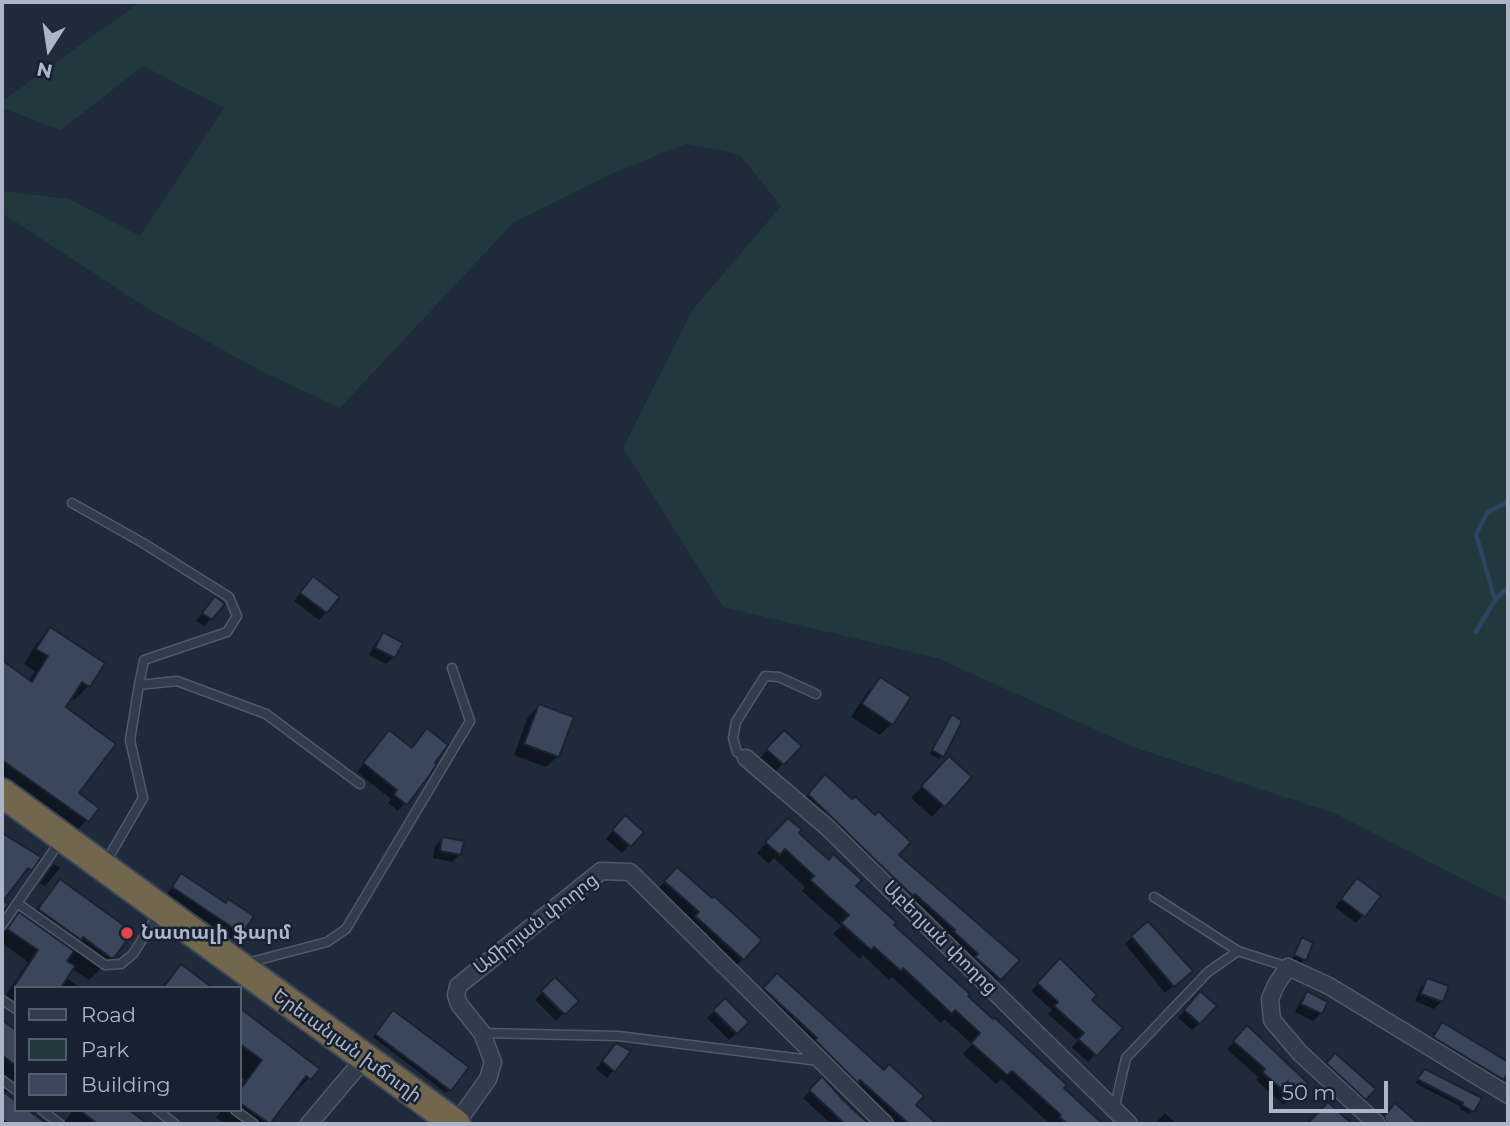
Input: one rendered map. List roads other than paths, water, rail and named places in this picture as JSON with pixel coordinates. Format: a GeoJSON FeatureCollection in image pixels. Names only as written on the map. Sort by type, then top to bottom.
{"type":"FeatureCollection","features":[{"type":"Feature","properties":{"kind":"highway","name":"Երեւանյան խճուղի"},"geometry":{"type":"LineString","coordinates":[[2,793],[160,911],[456,1124]]}},
{"type":"Feature","properties":{"kind":"street","name":"Աբեղյան փողոց"},"geometry":{"type":"LineString","coordinates":[[746,758],[827,827],[1129,1124]]}},
{"type":"Feature","properties":{"kind":"street","name":"Ամիրյան փողոց"},"geometry":{"type":"LineString","coordinates":[[456,1124],[488,1079],[493,1062],[482,1033],[459,1004],[456,995],[458,986],[601,871],[630,872],[884,1124]]}},
{"type":"Feature","properties":{"kind":"street"},"geometry":{"type":"LineString","coordinates":[[1377,1124],[1300,1053],[1272,1020],[1270,999],[1288,967],[1329,986],[1508,1095]]}},
{"type":"Feature","properties":{"kind":"street"},"geometry":{"type":"LineString","coordinates":[[309,1124],[364,1059]]}},
{"type":"Feature","properties":{"kind":"lane"},"geometry":{"type":"LineString","coordinates":[[72,503],[143,543],[229,597],[237,616],[228,632],[144,660],[130,740],[143,798],[103,867]]}},
{"type":"Feature","properties":{"kind":"lane"},"geometry":{"type":"LineString","coordinates":[[237,966],[327,942],[346,929],[470,721],[452,668]]}},
{"type":"Feature","properties":{"kind":"lane"},"geometry":{"type":"LineString","coordinates":[[746,758],[737,752],[733,738],[736,722],[765,676],[779,677],[816,695]]}},
{"type":"Feature","properties":{"kind":"lane"},"geometry":{"type":"LineString","coordinates":[[139,685],[177,681],[266,714],[360,784]]}},
{"type":"Feature","properties":{"kind":"lane"},"geometry":{"type":"LineString","coordinates":[[2,925],[63,838]]}},
{"type":"Feature","properties":{"kind":"lane"},"geometry":{"type":"LineString","coordinates":[[1154,897],[1238,951],[1288,967]]}},
{"type":"Feature","properties":{"kind":"lane"},"geometry":{"type":"LineString","coordinates":[[17,903],[105,965],[121,964],[132,954],[160,911]]}},
{"type":"Feature","properties":{"kind":"lane"},"geometry":{"type":"LineString","coordinates":[[1114,1110],[1126,1058],[1208,972],[1238,951]]}},
{"type":"Feature","properties":{"kind":"lane"},"geometry":{"type":"LineString","coordinates":[[482,1033],[618,1036],[819,1061]]}},
{"type":"Feature","properties":{"kind":"lane"},"geometry":{"type":"LineString","coordinates":[[45,1112],[60,1124]]}},
{"type":"Feature","properties":{"kind":"lane"},"geometry":{"type":"LineString","coordinates":[[160,1112],[175,1124]]}},
{"type":"Feature","properties":{"kind":"lane"},"geometry":{"type":"LineString","coordinates":[[238,1112],[254,1124]]}},
{"type":"Feature","properties":{"kind":"waterway"},"geometry":{"type":"LineString","coordinates":[[1476,632],[1495,600],[1476,534],[1487,513],[1508,501]]}},
{"type":"Feature","properties":{"kind":"waterway"},"geometry":{"type":"LineString","coordinates":[[1495,600],[1508,587]]}},
{"type":"Feature","properties":{"kind":"place","name":"Նատալի ֆարմ"},"geometry":{"type":"Point","coordinates":[127,933]}}]}
